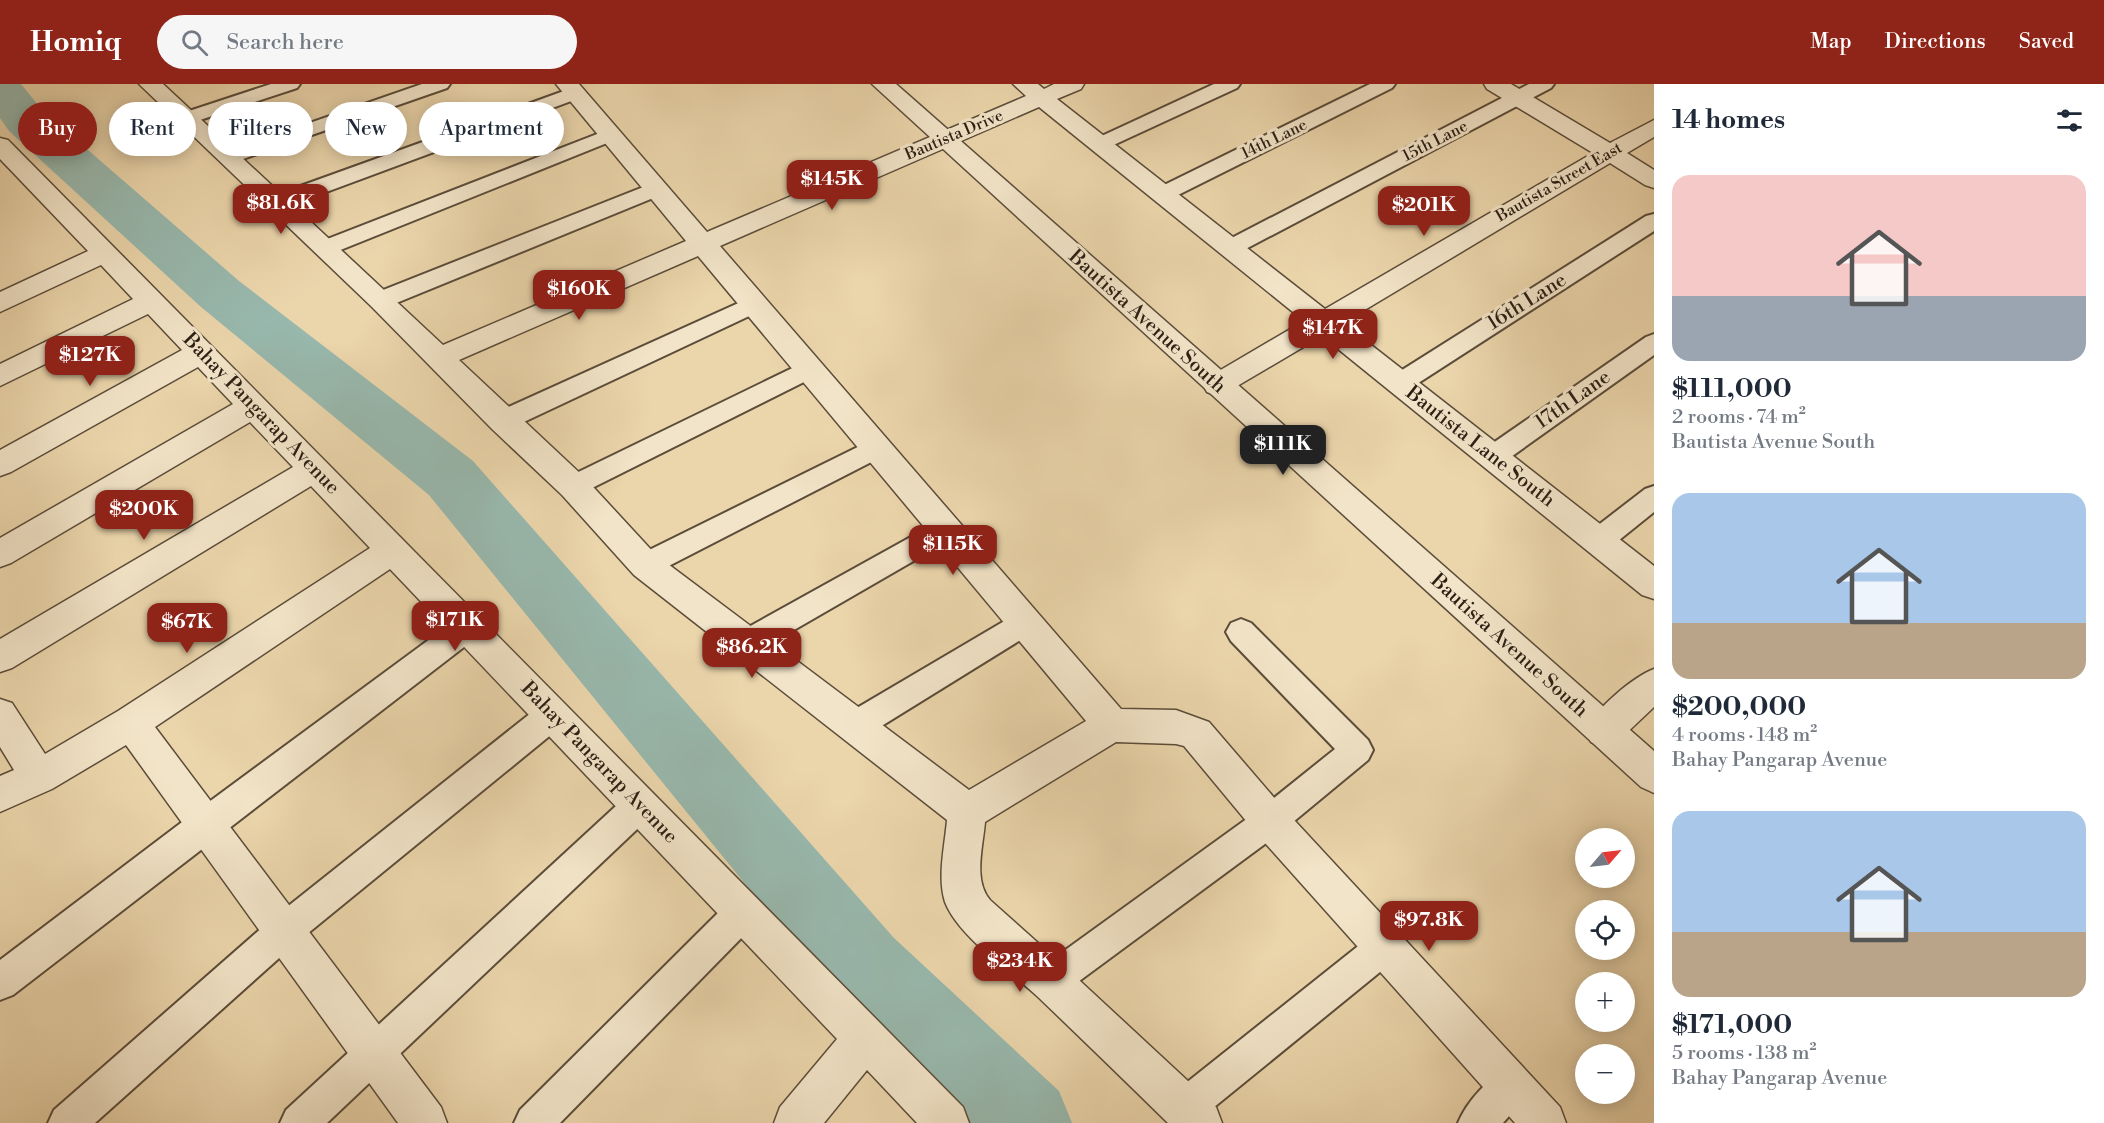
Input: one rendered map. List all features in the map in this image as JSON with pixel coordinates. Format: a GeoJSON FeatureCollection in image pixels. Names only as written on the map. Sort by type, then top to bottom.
{"type":"FeatureCollection","features":[{"type":"Feature","properties":{"kind":"street"},"geometry":{"type":"LineString","coordinates":[[150,84],[170,102]]}},
{"type":"Feature","properties":{"kind":"street"},"geometry":{"type":"LineString","coordinates":[[196,115],[290,84]]}},
{"type":"Feature","properties":{"kind":"street"},"geometry":{"type":"LineString","coordinates":[[230,157],[440,84]]}},
{"type":"Feature","properties":{"kind":"street","name":"Bautista Avenue South"},"geometry":{"type":"LineString","coordinates":[[883,84],[1654,775]]}},
{"type":"Feature","properties":{"kind":"street","name":"Bautista Drive"},"geometry":{"type":"LineString","coordinates":[[438,358],[945,139],[1033,91],[1073,84]]}},
{"type":"Feature","properties":{"kind":"street"},"geometry":{"type":"LineString","coordinates":[[1100,144],[1230,84]]}},
{"type":"Feature","properties":{"kind":"street","name":"14th Lane"},"geometry":{"type":"LineString","coordinates":[[1163,194],[1385,84]]}},
{"type":"Feature","properties":{"kind":"street"},"geometry":{"type":"LineString","coordinates":[[1495,84],[1654,180]]}},
{"type":"Feature","properties":{"kind":"street","name":"15th Lane"},"geometry":{"type":"LineString","coordinates":[[1230,248],[1544,84]]}},
{"type":"Feature","properties":{"kind":"street"},"geometry":{"type":"LineString","coordinates":[[278,202],[571,89],[1112,725]]}},
{"type":"Feature","properties":{"kind":"street","name":"Bautista Lane South"},"geometry":{"type":"LineString","coordinates":[[1033,91],[1654,585]]}},
{"type":"Feature","properties":{"kind":"street"},"geometry":{"type":"LineString","coordinates":[[196,126],[381,300],[502,421],[573,486],[645,565],[967,812]]}},
{"type":"Feature","properties":{"kind":"street","name":"Bautista Street East"},"geometry":{"type":"LineString","coordinates":[[1217,385],[1654,127]]}},
{"type":"Feature","properties":{"kind":"street"},"geometry":{"type":"LineString","coordinates":[[325,248],[610,135]]}},
{"type":"Feature","properties":{"kind":"street","name":"Bahay Pangarap Avenue"},"geometry":{"type":"LineString","coordinates":[[0,145],[946,1123]]}},
{"type":"Feature","properties":{"kind":"street"},"geometry":{"type":"LineString","coordinates":[[381,300],[656,189]]}},
{"type":"Feature","properties":{"kind":"street","name":"16th Lane"},"geometry":{"type":"LineString","coordinates":[[1400,383],[1654,221]]}},
{"type":"Feature","properties":{"kind":"street"},"geometry":{"type":"LineString","coordinates":[[0,303],[105,253]]}},
{"type":"Feature","properties":{"kind":"street"},"geometry":{"type":"LineString","coordinates":[[0,376],[151,301]]}},
{"type":"Feature","properties":{"kind":"street"},"geometry":{"type":"LineString","coordinates":[[502,421],[754,304]]}},
{"type":"Feature","properties":{"kind":"street","name":"17th Lane"},"geometry":{"type":"LineString","coordinates":[[1492,457],[1654,343]]}},
{"type":"Feature","properties":{"kind":"street"},"geometry":{"type":"LineString","coordinates":[[0,464],[201,352]]}},
{"type":"Feature","properties":{"kind":"street"},"geometry":{"type":"LineString","coordinates":[[573,486],[809,369]]}},
{"type":"Feature","properties":{"kind":"street"},"geometry":{"type":"LineString","coordinates":[[0,554],[253,406]]}},
{"type":"Feature","properties":{"kind":"street"},"geometry":{"type":"LineString","coordinates":[[645,565],[876,448]]}},
{"type":"Feature","properties":{"kind":"street"},"geometry":{"type":"LineString","coordinates":[[0,657],[314,469]]}},
{"type":"Feature","properties":{"kind":"street"},"geometry":{"type":"LineString","coordinates":[[1598,541],[1654,497]]}},
{"type":"Feature","properties":{"kind":"street"},"geometry":{"type":"LineString","coordinates":[[746,643],[945,529]]}},
{"type":"Feature","properties":{"kind":"street"},"geometry":{"type":"LineString","coordinates":[[0,794],[39,777],[131,723],[393,550]]}},
{"type":"Feature","properties":{"kind":"street"},"geometry":{"type":"LineString","coordinates":[[856,725],[1024,622]]}},
{"type":"Feature","properties":{"kind":"street"},"geometry":{"type":"LineString","coordinates":[[0,982],[205,824],[467,628]]}},
{"type":"Feature","properties":{"kind":"street"},"geometry":{"type":"LineString","coordinates":[[1051,981],[1270,821],[1357,750],[1241,632]]}},
{"type":"Feature","properties":{"kind":"street"},"geometry":{"type":"LineString","coordinates":[[1604,730],[1654,685]]}},
{"type":"Feature","properties":{"kind":"street"},"geometry":{"type":"LineString","coordinates":[[0,715],[39,777]]}},
{"type":"Feature","properties":{"kind":"street"},"geometry":{"type":"LineString","coordinates":[[67,1123],[284,931],[552,715]]}},
{"type":"Feature","properties":{"kind":"street"},"geometry":{"type":"LineString","coordinates":[[131,723],[425,1123]]}},
{"type":"Feature","properties":{"kind":"street"},"geometry":{"type":"LineString","coordinates":[[967,812],[1112,725],[1176,728],[1196,734],[1270,821],[1544,1123]]}},
{"type":"Feature","properties":{"kind":"street"},"geometry":{"type":"LineString","coordinates":[[299,1123],[640,805]]}},
{"type":"Feature","properties":{"kind":"street"},"geometry":{"type":"LineString","coordinates":[[967,812],[961,878],[964,899],[976,914],[1051,981],[1192,1116],[1384,947]]}},
{"type":"Feature","properties":{"kind":"street"},"geometry":{"type":"LineString","coordinates":[[532,1123],[743,912]]}},
{"type":"Feature","properties":{"kind":"street"},"geometry":{"type":"LineString","coordinates":[[796,1123],[865,1039]]}},
{"type":"Feature","properties":{"kind":"street"},"geometry":{"type":"LineString","coordinates":[[1477,1123],[1511,1086]]}},
{"type":"Feature","properties":{"kind":"waterway"},"geometry":{"type":"LineString","coordinates":[[0,87],[26,121],[220,294],[451,478],[865,967],[1027,1123]]}}]}
